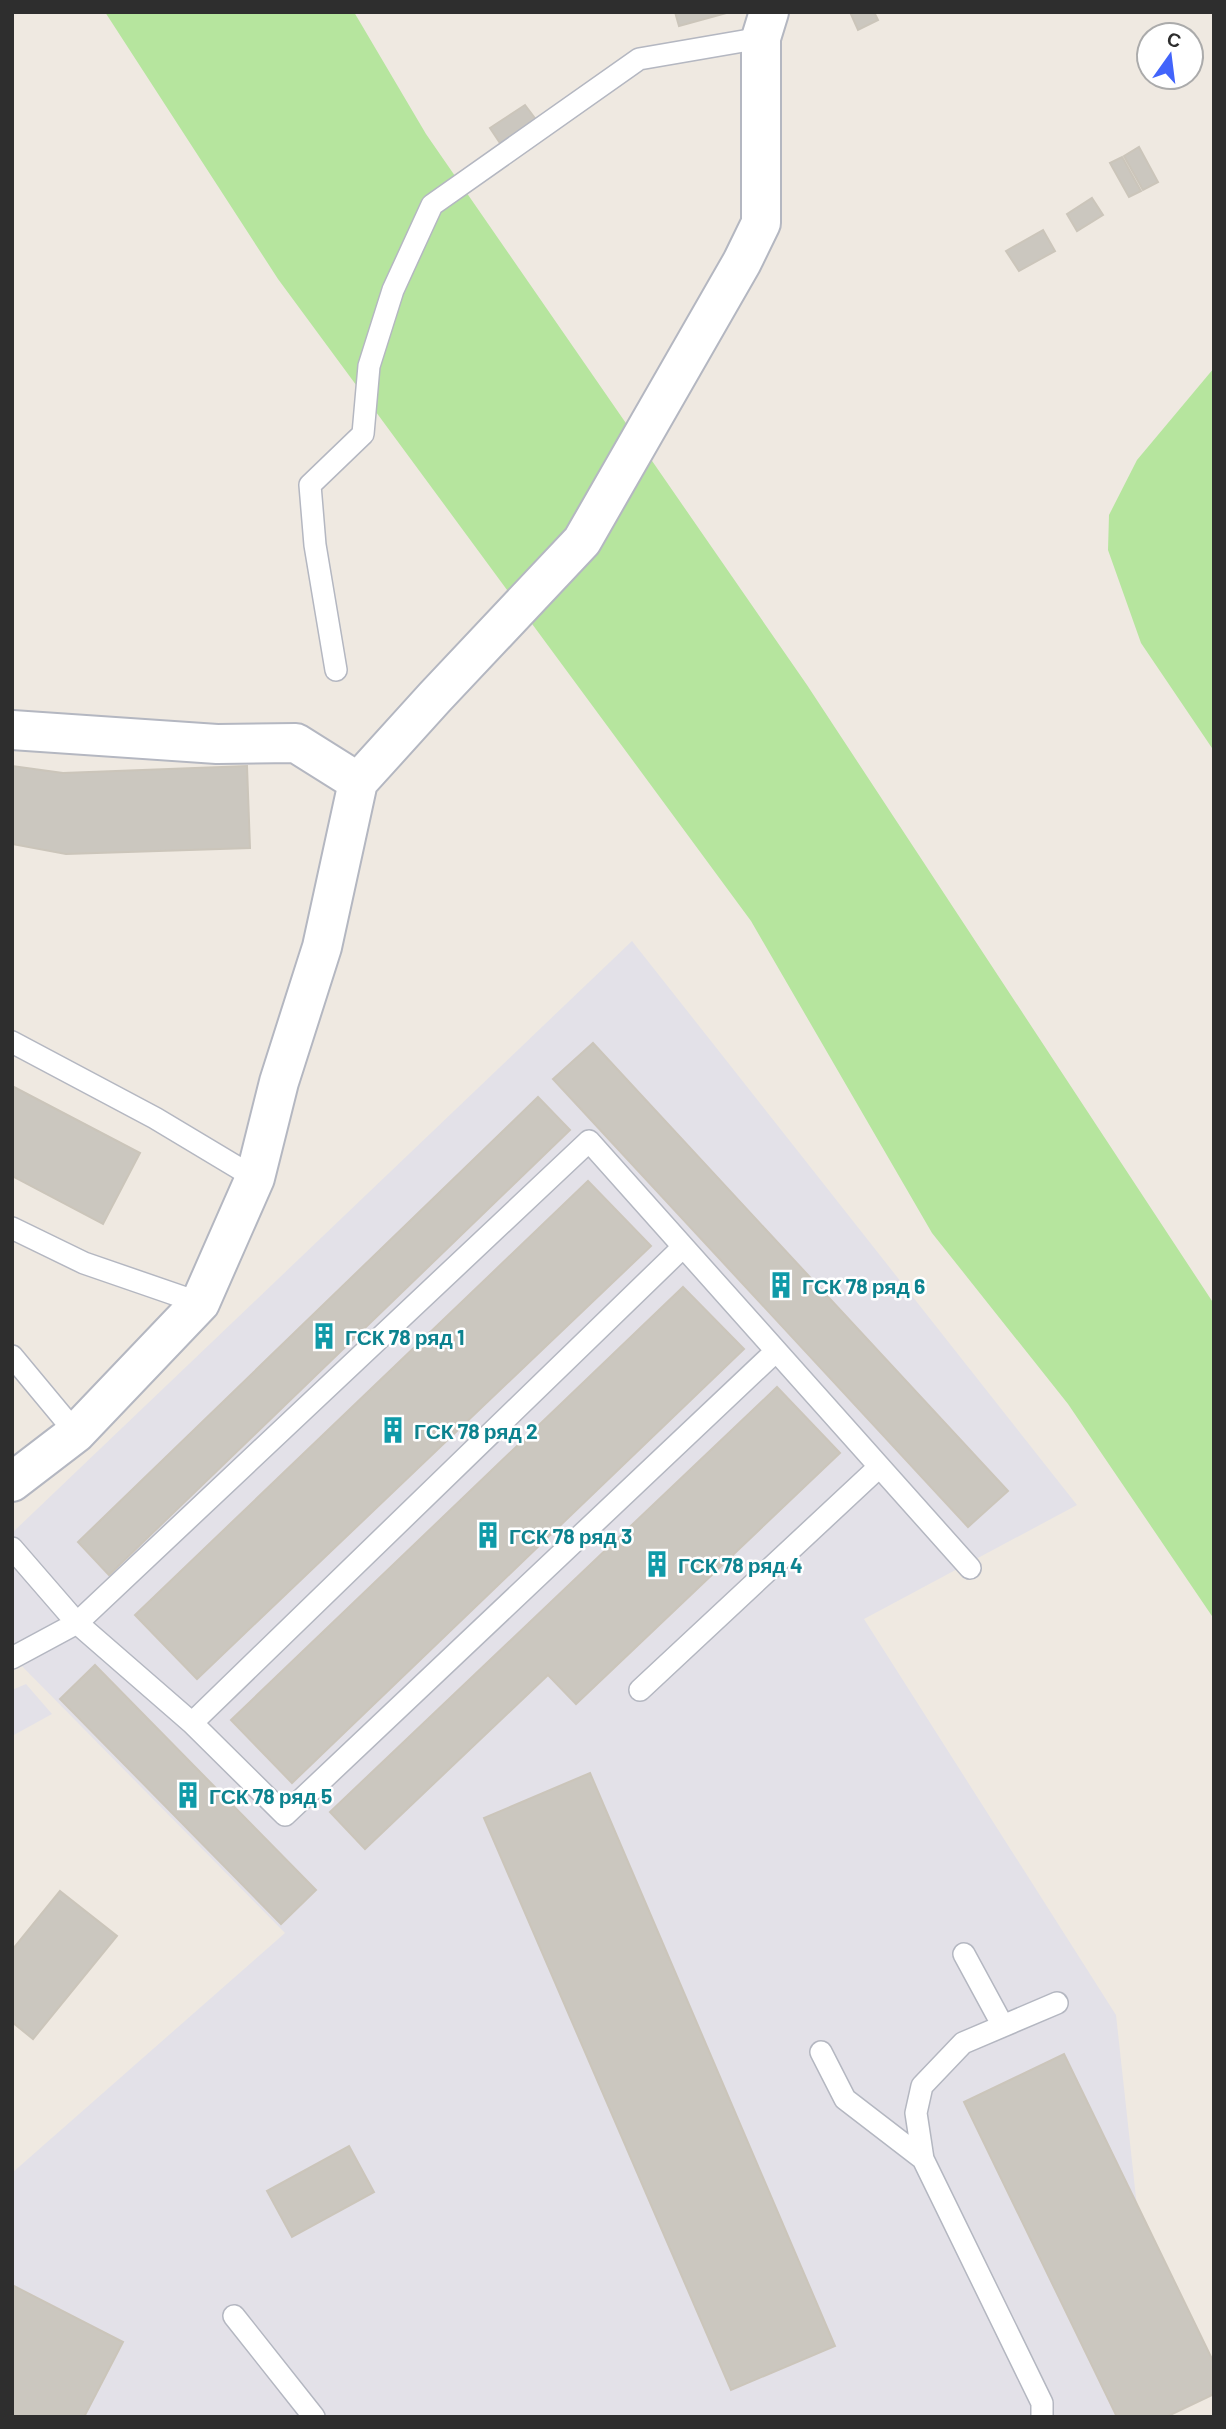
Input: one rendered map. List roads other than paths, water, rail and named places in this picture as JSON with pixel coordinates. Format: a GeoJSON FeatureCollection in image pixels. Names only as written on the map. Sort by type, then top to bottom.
{"type":"FeatureCollection","features":[{"type":"Feature","properties":{"kind":"street"},"geometry":{"type":"LineString","coordinates":[[12,1482],[76,1433],[200,1303],[255,1178],[279,1082],[322,947],[358,782],[582,541],[742,262],[761,223],[762,21]]}},
{"type":"Feature","properties":{"kind":"street"},"geometry":{"type":"LineString","coordinates":[[12,730],[217,744],[296,743],[358,782]]}},
{"type":"Feature","properties":{"kind":"lane"},"geometry":{"type":"LineString","coordinates":[[336,670],[315,545],[310,485],[363,434],[369,366],[393,290],[432,205],[639,59],[762,21]]}},
{"type":"Feature","properties":{"kind":"lane"},"geometry":{"type":"LineString","coordinates":[[12,1042],[155,1118],[255,1178]]}},
{"type":"Feature","properties":{"kind":"lane"},"geometry":{"type":"LineString","coordinates":[[12,1658],[77,1623],[589,1141],[970,1568]]}},
{"type":"Feature","properties":{"kind":"lane"},"geometry":{"type":"LineString","coordinates":[[12,1228],[84,1263],[200,1303]]}},
{"type":"Feature","properties":{"kind":"lane"},"geometry":{"type":"LineString","coordinates":[[192,1723],[683,1247]]}},
{"type":"Feature","properties":{"kind":"lane"},"geometry":{"type":"LineString","coordinates":[[12,1548],[77,1623],[192,1723],[285,1815],[776,1351]]}},
{"type":"Feature","properties":{"kind":"lane"},"geometry":{"type":"LineString","coordinates":[[12,1356],[76,1433]]}},
{"type":"Feature","properties":{"kind":"lane"},"geometry":{"type":"LineString","coordinates":[[640,1690],[879,1467]]}},
{"type":"Feature","properties":{"kind":"lane"},"geometry":{"type":"LineString","coordinates":[[964,1954],[1003,2026]]}},
{"type":"Feature","properties":{"kind":"lane"},"geometry":{"type":"LineString","coordinates":[[1042,2417],[1042,2403],[923,2159],[916,2113],[922,2086],[963,2043],[1057,2003]]}},
{"type":"Feature","properties":{"kind":"lane"},"geometry":{"type":"LineString","coordinates":[[821,2052],[845,2099],[923,2159]]}},
{"type":"Feature","properties":{"kind":"lane"},"geometry":{"type":"LineString","coordinates":[[234,2316],[314,2417]]}},
{"type":"Feature","properties":{"kind":"place","name":"ГСК 78 ряд 6"},"geometry":{"type":"Point","coordinates":[781,1285]}},
{"type":"Feature","properties":{"kind":"place","name":"ГСК 78 ряд 1"},"geometry":{"type":"Point","coordinates":[324,1336]}},
{"type":"Feature","properties":{"kind":"place","name":"ГСК 78 ряд 2"},"geometry":{"type":"Point","coordinates":[393,1430]}},
{"type":"Feature","properties":{"kind":"place","name":"ГСК 78 ряд 3"},"geometry":{"type":"Point","coordinates":[488,1535]}},
{"type":"Feature","properties":{"kind":"place","name":"ГСК 78 ряд 4"},"geometry":{"type":"Point","coordinates":[657,1564]}},
{"type":"Feature","properties":{"kind":"place","name":"ГСК 78 ряд 5"},"geometry":{"type":"Point","coordinates":[188,1795]}}]}
